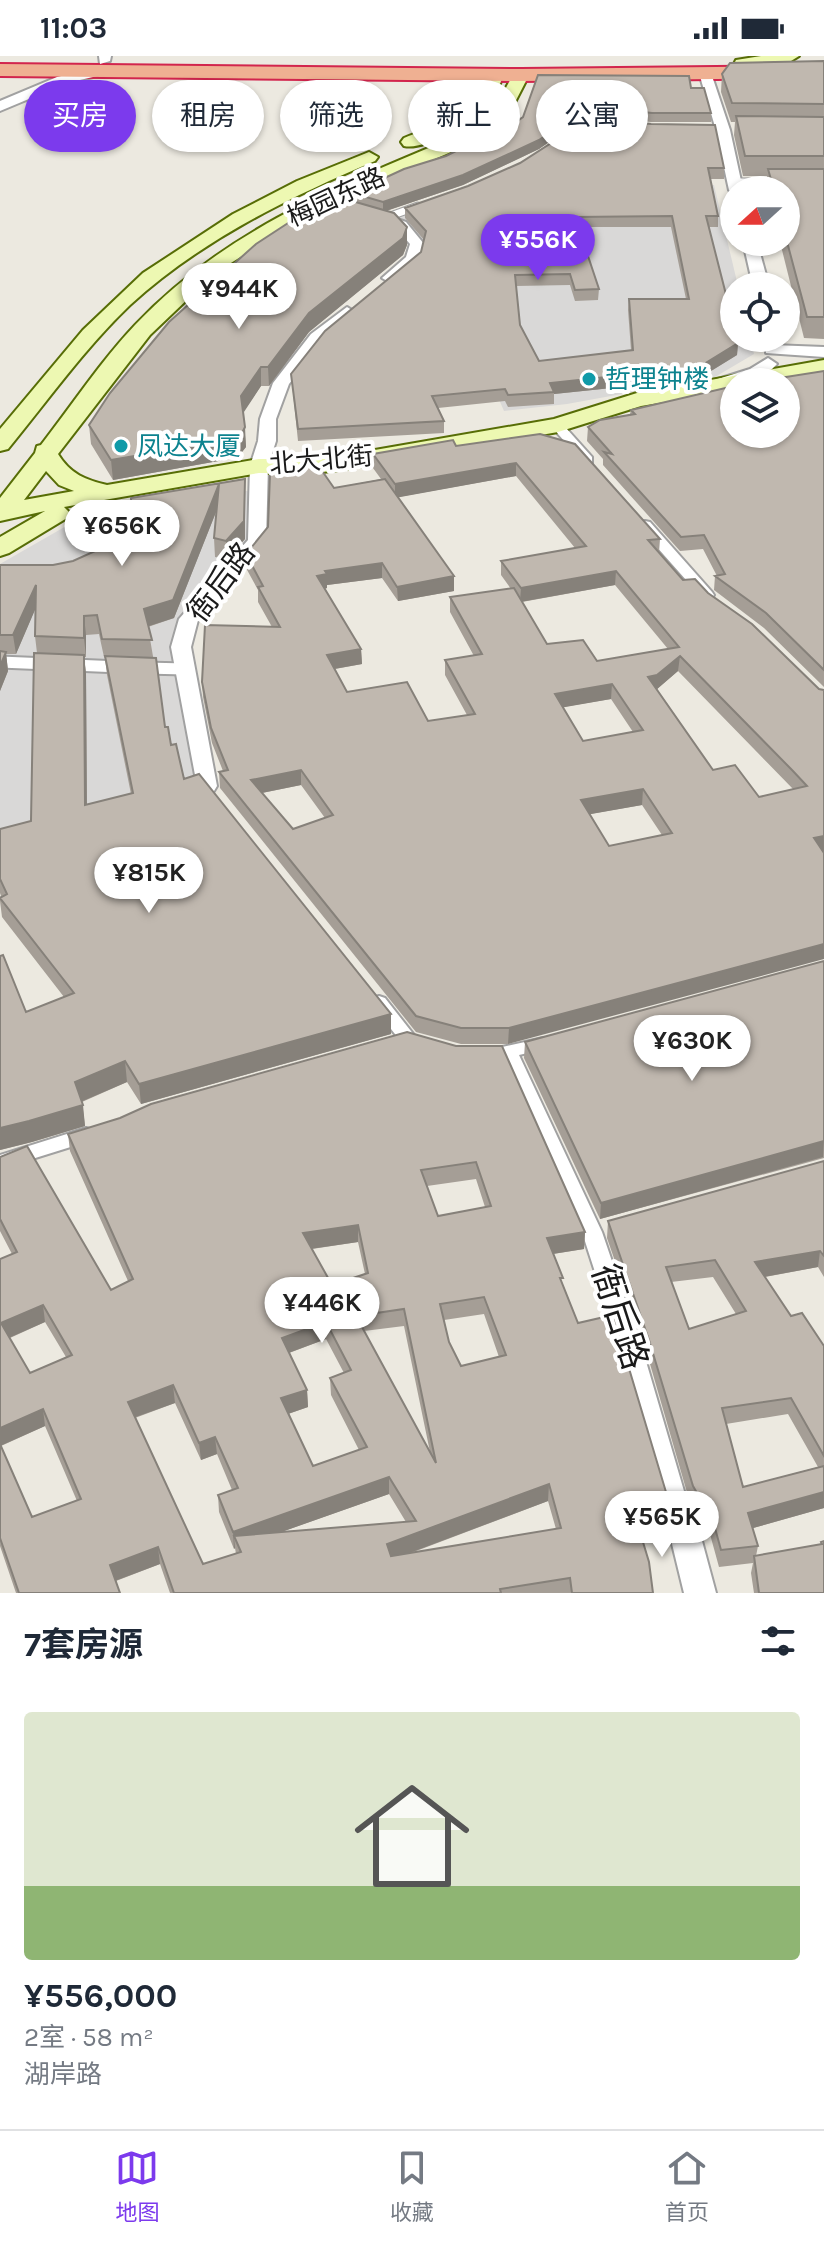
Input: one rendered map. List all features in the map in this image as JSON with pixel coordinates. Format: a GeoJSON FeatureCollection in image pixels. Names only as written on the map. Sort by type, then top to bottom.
{"type":"FeatureCollection","features":[{"type":"Feature","properties":{"kind":"highway"},"geometry":{"type":"LineString","coordinates":[[0,61],[495,75],[707,64],[824,72]]}},
{"type":"Feature","properties":{"kind":"highway"},"geometry":{"type":"LineString","coordinates":[[0,70],[103,63],[824,64]]}},
{"type":"Feature","properties":{"kind":"main road"},"geometry":{"type":"LineString","coordinates":[[742,64],[791,56]]}},
{"type":"Feature","properties":{"kind":"main road","name":"梅园东路"},"geometry":{"type":"LineString","coordinates":[[0,444],[100,325],[171,262],[273,199],[431,134],[476,110],[486,101],[495,75]]}},
{"type":"Feature","properties":{"kind":"main road","name":"梅园东路"},"geometry":{"type":"LineString","coordinates":[[1,514],[45,451],[142,330],[208,269],[321,201],[482,132],[502,110],[521,75]]}},
{"type":"Feature","properties":{"kind":"main road"},"geometry":{"type":"LineString","coordinates":[[800,371],[824,367]]}},
{"type":"Feature","properties":{"kind":"main road"},"geometry":{"type":"LineString","coordinates":[[800,382],[824,378]]}},
{"type":"Feature","properties":{"kind":"main road","name":"北大北街"},"geometry":{"type":"LineString","coordinates":[[1,514],[108,493],[346,462],[558,425],[637,400],[720,389]]}},
{"type":"Feature","properties":{"kind":"main road","name":"北大北街"},"geometry":{"type":"LineString","coordinates":[[1,514],[58,513],[259,472],[344,470],[562,431],[720,390]]}},
{"type":"Feature","properties":{"kind":"main road"},"geometry":{"type":"LineString","coordinates":[[45,451],[56,473],[69,482],[108,493]]}},
{"type":"Feature","properties":{"kind":"main road"},"geometry":{"type":"LineString","coordinates":[[0,548],[58,513]]}},
{"type":"Feature","properties":{"kind":"street"},"geometry":{"type":"LineString","coordinates":[[0,106],[103,63]]}},
{"type":"Feature","properties":{"kind":"street"},"geometry":{"type":"LineString","coordinates":[[707,64],[733,176]]}},
{"type":"Feature","properties":{"kind":"street"},"geometry":{"type":"LineString","coordinates":[[321,201],[385,218]]}},
{"type":"Feature","properties":{"kind":"street","name":"衙后路"},"geometry":{"type":"LineString","coordinates":[[211,792],[181,647],[189,619],[257,541],[259,472],[267,441],[268,419],[281,383],[317,337],[413,259],[417,244],[409,231],[385,218]]}},
{"type":"Feature","properties":{"kind":"street"},"geometry":{"type":"LineString","coordinates":[[800,351],[824,352]]}},
{"type":"Feature","properties":{"kind":"street"},"geometry":{"type":"LineString","coordinates":[[562,431],[593,467]]}},
{"type":"Feature","properties":{"kind":"street"},"geometry":{"type":"LineString","coordinates":[[633,511],[713,602]]}},
{"type":"Feature","properties":{"kind":"street"},"geometry":{"type":"LineString","coordinates":[[369,991],[401,1041],[426,1047]]}},
{"type":"Feature","properties":{"kind":"street"},"geometry":{"type":"LineString","coordinates":[[470,1056],[509,1053],[564,1039]]}},
{"type":"Feature","properties":{"kind":"street","name":"衙后路"},"geometry":{"type":"LineString","coordinates":[[509,1053],[599,1230],[700,1593]]}},
{"type":"Feature","properties":{"kind":"street"},"geometry":{"type":"LineString","coordinates":[[0,1162],[100,1131]]}},
{"type":"Feature","properties":{"kind":"lane"},"geometry":{"type":"LineString","coordinates":[[385,218],[429,203]]}},
{"type":"Feature","properties":{"kind":"lane"},"geometry":{"type":"LineString","coordinates":[[0,662],[185,669]]}},
{"type":"Feature","properties":{"kind":"shaded area"},"geometry":{"type":"Polygon","coordinates":[[[625,184],[714,185],[720,210],[720,256],[731,256],[735,272],[720,272],[720,352],[754,354],[730,368],[720,368],[720,374],[715,377],[567,404],[504,411],[421,243],[389,218],[447,197],[625,184]]]}},
{"type":"Feature","properties":{"kind":"shaded area"},"geometry":{"type":"Polygon","coordinates":[[[252,490],[252,536],[182,614],[172,668],[0,659],[0,564],[75,521],[252,490]]]}},
{"type":"Feature","properties":{"kind":"shaded area"},"geometry":{"type":"Polygon","coordinates":[[[0,667],[180,672],[200,788],[0,892],[0,667]]]}},
{"type":"Feature","properties":{"kind":"building"},"geometry":{"type":"Polygon","coordinates":[[[824,61],[824,104],[732,103],[722,74],[730,63],[824,61]]]}},
{"type":"Feature","properties":{"kind":"building"},"geometry":{"type":"Polygon","coordinates":[[[538,75],[689,76],[691,88],[704,88],[711,113],[648,113],[648,80],[536,80],[538,75]]]}},
{"type":"Feature","properties":{"kind":"building"},"geometry":{"type":"Polygon","coordinates":[[[536,81],[536,141],[520,149],[520,119],[536,81]]]}},
{"type":"Feature","properties":{"kind":"building"},"geometry":{"type":"Polygon","coordinates":[[[736,116],[824,117],[824,156],[745,156],[736,116]]]}},
{"type":"Feature","properties":{"kind":"building"},"geometry":{"type":"Polygon","coordinates":[[[648,124],[715,125],[724,168],[708,168],[718,216],[706,216],[720,272],[720,352],[723,352],[699,367],[550,383],[554,392],[508,395],[505,389],[432,396],[444,421],[298,429],[291,374],[325,331],[421,252],[426,231],[405,208],[468,186],[537,152],[648,152],[648,124]],[[672,216],[575,217],[599,289],[575,290],[570,274],[515,275],[520,325],[539,361],[633,350],[629,299],[689,299],[672,216]]]}},
{"type":"Feature","properties":{"kind":"building"},"geometry":{"type":"Polygon","coordinates":[[[454,152],[513,152],[463,175],[383,202],[352,193],[404,169],[454,152]]]}},
{"type":"Feature","properties":{"kind":"building"},"geometry":{"type":"Polygon","coordinates":[[[768,169],[824,169],[824,317],[807,317],[800,291],[800,272],[795,272],[791,256],[800,256],[800,176],[770,176],[768,169]]]}},
{"type":"Feature","properties":{"kind":"building"},"geometry":{"type":"Polygon","coordinates":[[[331,195],[394,213],[407,227],[403,238],[309,313],[268,367],[261,367],[241,396],[245,427],[242,433],[234,439],[111,460],[89,425],[110,393],[169,322],[256,244],[331,195]]]}},
{"type":"Feature","properties":{"kind":"building"},"geometry":{"type":"Polygon","coordinates":[[[824,371],[824,670],[766,613],[715,576],[725,574],[704,535],[681,537],[604,452],[612,454],[588,427],[600,420],[635,414],[631,410],[720,389],[720,448],[800,448],[800,375],[824,371]]]}},
{"type":"Feature","properties":{"kind":"building"},"geometry":{"type":"Polygon","coordinates":[[[540,434],[575,444],[660,539],[648,540],[683,580],[695,579],[708,593],[752,624],[819,689],[824,690],[824,836],[814,838],[824,853],[824,944],[509,1028],[461,1028],[416,1016],[219,772],[228,770],[211,728],[202,682],[205,625],[280,627],[258,587],[263,586],[246,554],[268,527],[270,474],[318,465],[334,488],[385,479],[454,576],[397,587],[382,563],[325,571],[327,574],[317,576],[361,649],[327,655],[347,692],[407,682],[428,721],[475,714],[445,660],[482,654],[450,597],[514,588],[547,644],[583,640],[597,661],[679,647],[616,571],[521,588],[501,561],[586,546],[516,463],[395,484],[373,454],[453,440],[456,446],[540,434]],[[680,656],[657,675],[648,677],[713,770],[735,765],[759,797],[807,786],[680,656]],[[612,684],[555,694],[583,741],[643,730],[612,684]],[[301,770],[251,780],[293,829],[333,815],[301,770]],[[643,789],[581,800],[609,846],[672,833],[643,789]]]}},
{"type":"Feature","properties":{"kind":"building"},"geometry":{"type":"Polygon","coordinates":[[[245,479],[244,521],[226,541],[214,538],[219,484],[173,600],[144,609],[152,640],[102,639],[97,615],[84,616],[84,638],[35,636],[36,585],[13,635],[0,635],[0,565],[53,565],[73,561],[102,548],[126,528],[132,519],[131,498],[245,479]]]}},
{"type":"Feature","properties":{"kind":"building"},"geometry":{"type":"Polygon","coordinates":[[[0,651],[6,652],[0,666],[0,651]]]}},
{"type":"Feature","properties":{"kind":"building"},"geometry":{"type":"Polygon","coordinates":[[[34,653],[84,655],[85,805],[133,793],[105,656],[156,658],[165,727],[168,727],[171,745],[176,744],[184,779],[199,774],[391,1014],[139,1084],[125,1061],[75,1082],[83,1105],[0,1128],[0,956],[3,955],[26,1012],[74,993],[0,898],[7,894],[0,879],[0,829],[31,821],[34,653]]]}},
{"type":"Feature","properties":{"kind":"building"},"geometry":{"type":"Polygon","coordinates":[[[824,961],[824,1141],[601,1203],[525,1042],[824,961]]]}},
{"type":"Feature","properties":{"kind":"building"},"geometry":{"type":"Polygon","coordinates":[[[407,1032],[456,1046],[502,1046],[585,1232],[547,1238],[563,1278],[560,1278],[578,1323],[613,1315],[666,1492],[665,1504],[633,1509],[649,1562],[653,1593],[572,1593],[570,1578],[500,1589],[501,1593],[174,1593],[158,1547],[110,1565],[120,1593],[19,1593],[0,1538],[0,1444],[32,1517],[81,1499],[43,1409],[0,1428],[0,1259],[17,1252],[0,1219],[0,1157],[27,1146],[111,1290],[133,1279],[68,1134],[120,1118],[151,1104],[407,1032]],[[476,1162],[421,1170],[438,1216],[491,1206],[476,1162]],[[358,1225],[303,1233],[332,1285],[368,1273],[358,1225]],[[484,1297],[440,1304],[449,1342],[461,1366],[506,1355],[484,1297]],[[43,1305],[1,1323],[30,1373],[72,1355],[43,1305]],[[404,1309],[356,1316],[436,1463],[404,1309]],[[326,1322],[282,1338],[307,1390],[281,1398],[313,1466],[367,1447],[330,1378],[351,1370],[326,1322]],[[173,1385],[128,1402],[203,1564],[241,1552],[234,1536],[416,1521],[389,1477],[233,1532],[218,1495],[238,1488],[215,1437],[199,1443],[173,1385]],[[549,1484],[387,1544],[391,1556],[561,1528],[549,1484]]]}},
{"type":"Feature","properties":{"kind":"building"},"geometry":{"type":"Polygon","coordinates":[[[824,1161],[824,1256],[820,1251],[755,1262],[791,1316],[802,1313],[824,1346],[824,1456],[791,1398],[722,1408],[743,1487],[824,1466],[824,1492],[748,1513],[758,1546],[721,1550],[707,1499],[701,1500],[693,1486],[649,1340],[608,1221],[824,1161]],[[715,1260],[666,1267],[689,1329],[746,1311],[715,1260]]]}},
{"type":"Feature","properties":{"kind":"building"},"geometry":{"type":"Polygon","coordinates":[[[824,1541],[824,1593],[759,1593],[754,1556],[822,1544],[824,1541]]]}},
{"type":"Feature","properties":{"kind":"place","name":"哲理钟楼"},"geometry":{"type":"Point","coordinates":[589,379]}},
{"type":"Feature","properties":{"kind":"place","name":"凤达大厦"},"geometry":{"type":"Point","coordinates":[121,446]}}]}
